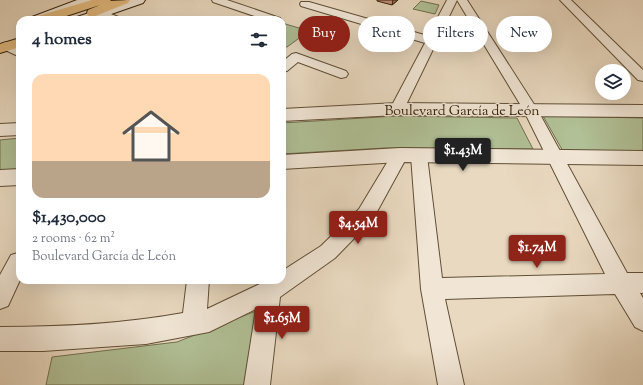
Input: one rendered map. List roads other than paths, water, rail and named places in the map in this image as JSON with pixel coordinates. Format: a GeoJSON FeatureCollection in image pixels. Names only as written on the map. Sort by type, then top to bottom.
{"type":"FeatureCollection","features":[{"type":"Feature","properties":{"kind":"highway"},"geometry":{"type":"LineString","coordinates":[[53,16],[105,0]]}},
{"type":"Feature","properties":{"kind":"highway"},"geometry":{"type":"LineString","coordinates":[[86,16],[124,0]]}},
{"type":"Feature","properties":{"kind":"street"},"geometry":{"type":"LineString","coordinates":[[47,16],[88,0]]}},
{"type":"Feature","properties":{"kind":"street"},"geometry":{"type":"LineString","coordinates":[[93,16],[139,0]]}},
{"type":"Feature","properties":{"kind":"street"},"geometry":{"type":"LineString","coordinates":[[217,0],[264,16]]}},
{"type":"Feature","properties":{"kind":"street"},"geometry":{"type":"LineString","coordinates":[[565,0],[643,77]]}},
{"type":"Feature","properties":{"kind":"street"},"geometry":{"type":"LineString","coordinates":[[446,16],[454,1],[530,109],[556,156],[621,284],[643,320]]}},
{"type":"Feature","properties":{"kind":"street"},"geometry":{"type":"LineString","coordinates":[[305,4],[423,38]]}},
{"type":"Feature","properties":{"kind":"street"},"geometry":{"type":"LineString","coordinates":[[101,13],[108,16]]}},
{"type":"Feature","properties":{"kind":"street"},"geometry":{"type":"LineString","coordinates":[[397,110],[426,52]]}},
{"type":"Feature","properties":{"kind":"street"},"geometry":{"type":"LineString","coordinates":[[286,65],[296,57],[341,74]]}},
{"type":"Feature","properties":{"kind":"street","name":"Boulevard García de León"},"geometry":{"type":"LineString","coordinates":[[286,115],[397,110],[530,109],[643,111]]}},
{"type":"Feature","properties":{"kind":"street"},"geometry":{"type":"LineString","coordinates":[[0,130],[16,129]]}},
{"type":"Feature","properties":{"kind":"street"},"geometry":{"type":"LineString","coordinates":[[410,156],[432,289],[451,385]]}},
{"type":"Feature","properties":{"kind":"street"},"geometry":{"type":"LineString","coordinates":[[286,280],[328,252],[366,214],[410,156]]}},
{"type":"Feature","properties":{"kind":"street"},"geometry":{"type":"LineString","coordinates":[[286,162],[410,156],[556,156],[643,158]]}},
{"type":"Feature","properties":{"kind":"street"},"geometry":{"type":"LineString","coordinates":[[0,178],[16,177]]}},
{"type":"Feature","properties":{"kind":"street"},"geometry":{"type":"LineString","coordinates":[[0,298],[16,266]]}},
{"type":"Feature","properties":{"kind":"street"},"geometry":{"type":"LineString","coordinates":[[432,289],[643,283]]}},
{"type":"Feature","properties":{"kind":"street"},"geometry":{"type":"LineString","coordinates":[[194,323],[198,284]]}},
{"type":"Feature","properties":{"kind":"street"},"geometry":{"type":"LineString","coordinates":[[0,339],[43,339],[146,332],[194,323],[209,320],[270,291],[280,284]]}},
{"type":"Feature","properties":{"kind":"street"},"geometry":{"type":"LineString","coordinates":[[257,385],[270,291]]}}]}
